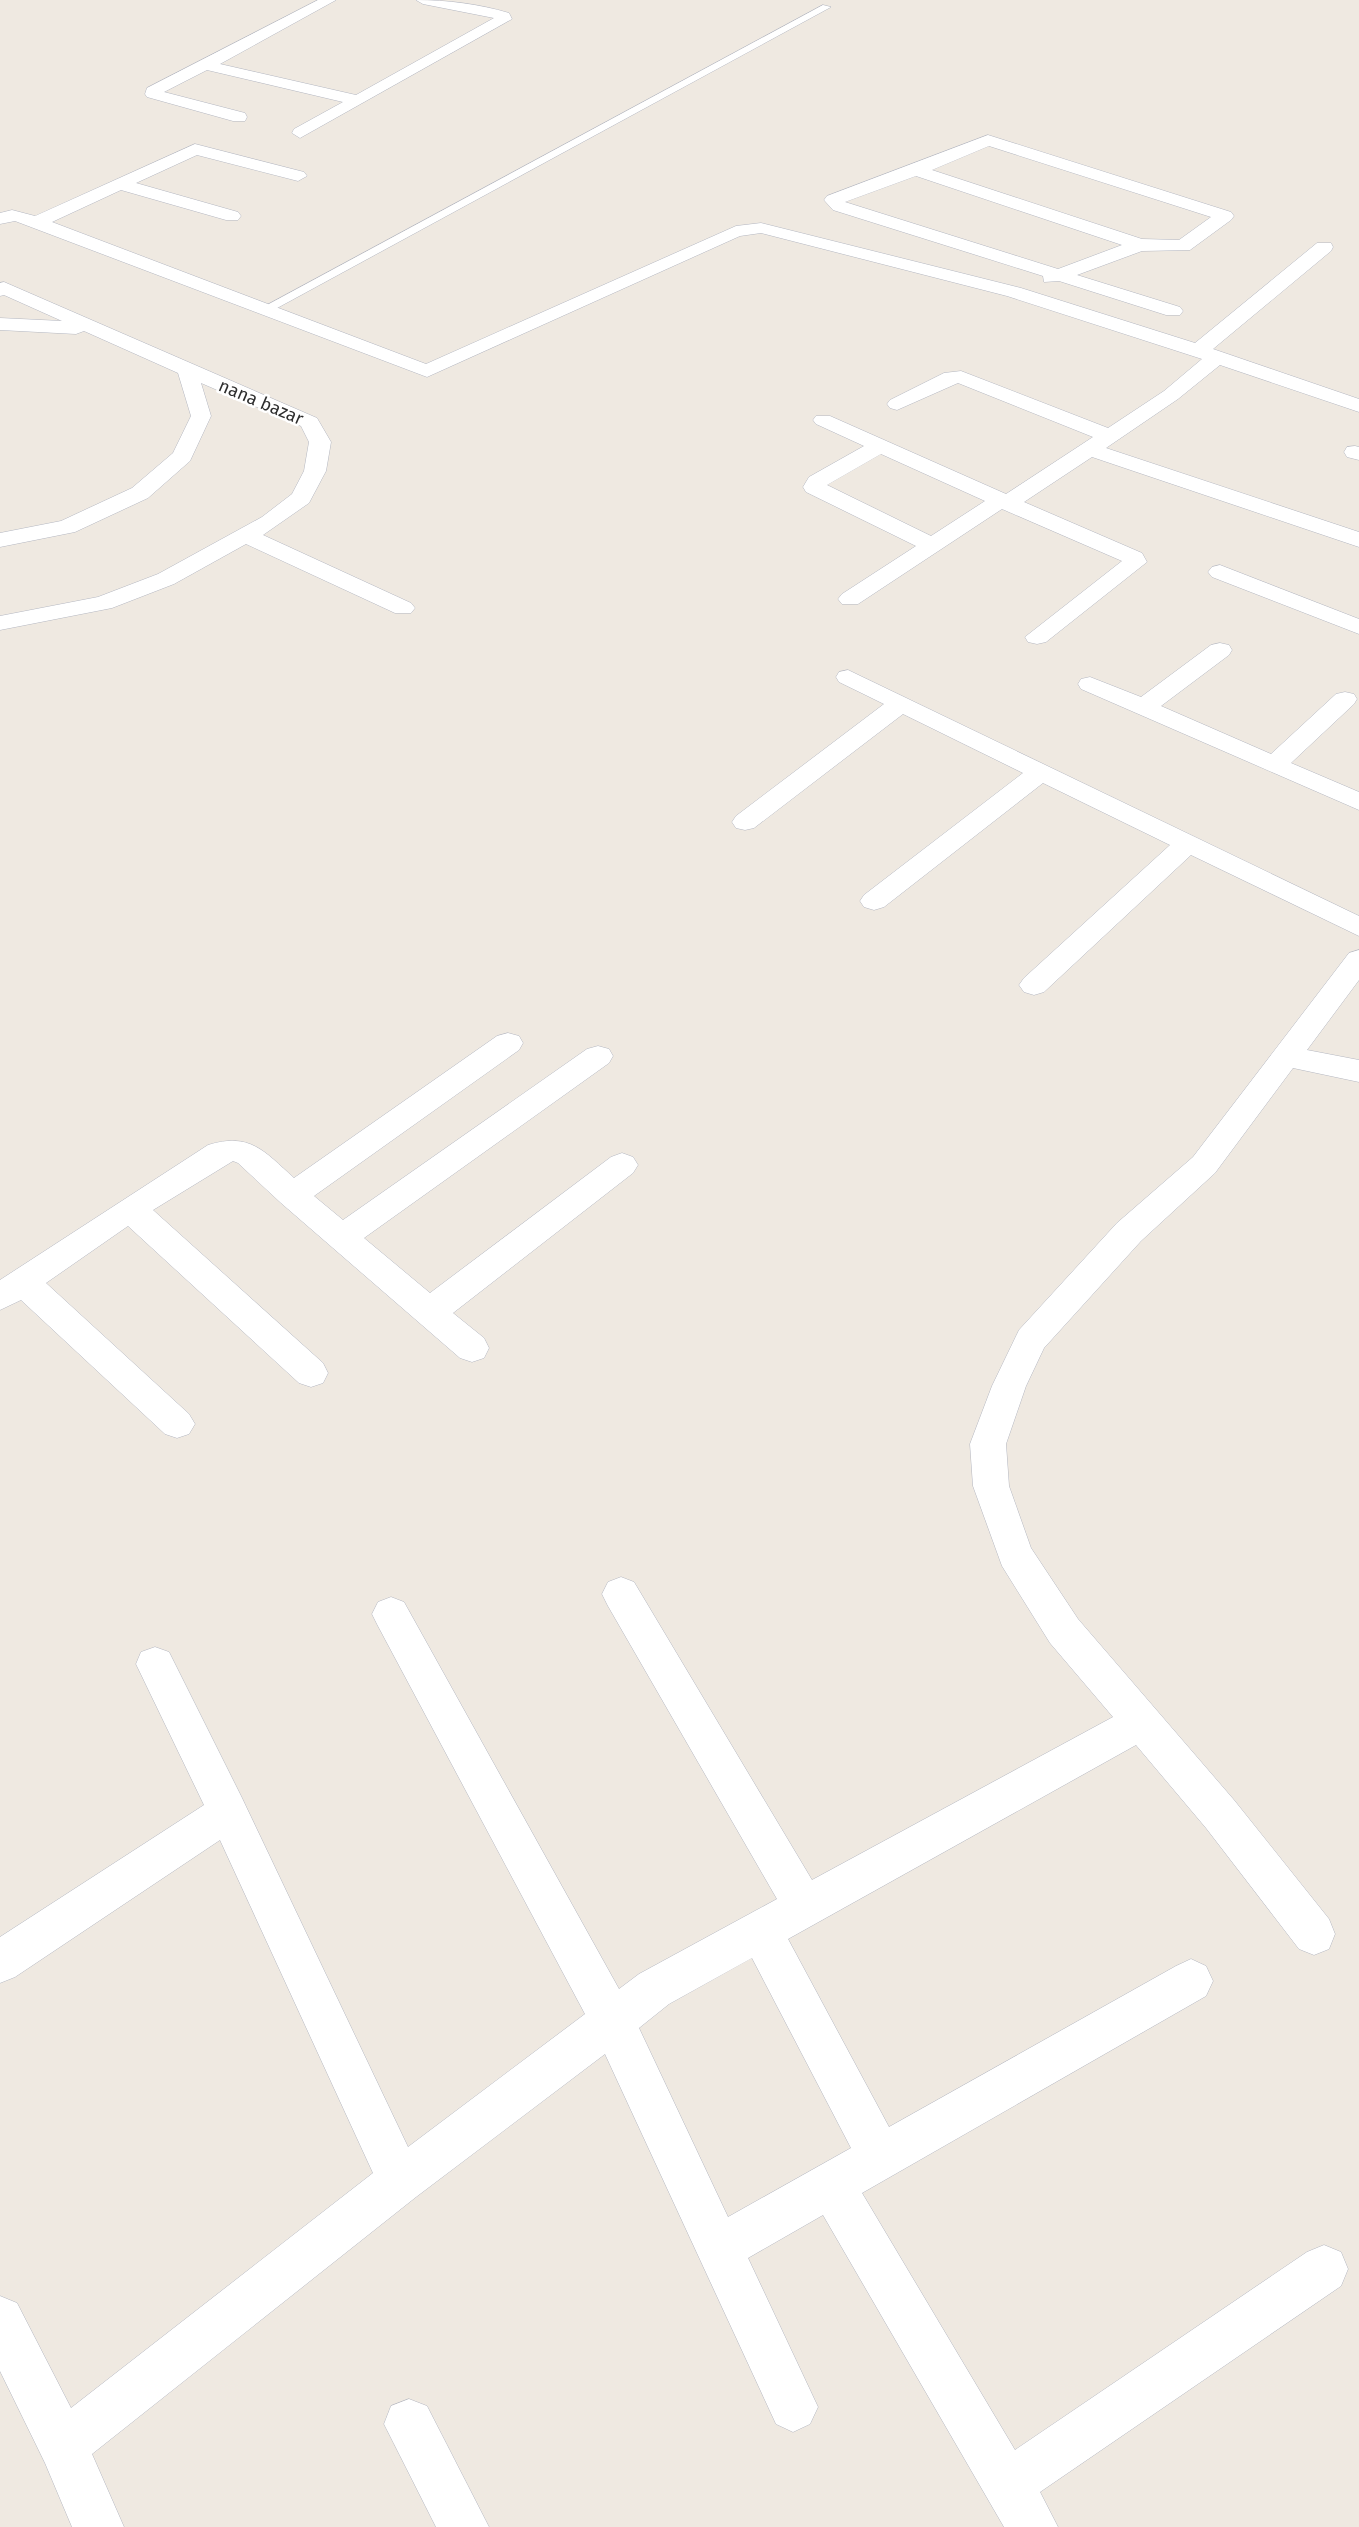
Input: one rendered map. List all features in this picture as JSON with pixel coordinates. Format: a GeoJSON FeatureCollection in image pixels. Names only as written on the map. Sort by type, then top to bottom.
{"type":"FeatureCollection","features":[{"type":"Feature","properties":{"kind":"street"},"geometry":{"type":"LineString","coordinates":[[239,117],[153,93],[153,91],[329,0]]}},
{"type":"Feature","properties":{"kind":"street"},"geometry":{"type":"LineString","coordinates":[[300,133],[355,100],[504,19],[504,16],[497,14],[423,0]]}},
{"type":"Feature","properties":{"kind":"street"},"geometry":{"type":"LineString","coordinates":[[205,65],[355,100]]}},
{"type":"Feature","properties":{"kind":"street"},"geometry":{"type":"LineString","coordinates":[[916,170],[1140,245],[1183,246],[1225,216],[988,140],[916,170],[832,200],[834,203],[1057,276],[1173,311]]}},
{"type":"Feature","properties":{"kind":"street"},"geometry":{"type":"LineString","coordinates":[[37,222],[195,149],[298,177]]}},
{"type":"Feature","properties":{"kind":"street"},"geometry":{"type":"LineString","coordinates":[[120,184],[232,216]]}},
{"type":"Feature","properties":{"kind":"street"},"geometry":{"type":"LineString","coordinates":[[0,219],[12,215],[37,222],[427,371],[748,227],[761,228],[1014,292],[1208,354],[1359,406]]}},
{"type":"Feature","properties":{"kind":"street"},"geometry":{"type":"LineString","coordinates":[[1014,292],[1140,245]]}},
{"type":"Feature","properties":{"kind":"street"},"geometry":{"type":"LineString","coordinates":[[850,599],[932,545],[1110,436],[1171,395],[1208,354],[1324,247]]}},
{"type":"Feature","properties":{"kind":"street","name":"nana bazar"},"geometry":{"type":"LineString","coordinates":[[0,623],[104,603],[166,579],[246,536],[301,498],[315,471],[320,442],[310,422],[1,288]]}},
{"type":"Feature","properties":{"kind":"street"},"geometry":{"type":"LineString","coordinates":[[0,324],[94,329]]}},
{"type":"Feature","properties":{"kind":"street"},"geometry":{"type":"LineString","coordinates":[[0,540],[67,527],[140,493],[182,456],[201,416],[187,370]]}},
{"type":"Feature","properties":{"kind":"street"},"geometry":{"type":"LineString","coordinates":[[897,404],[951,377],[961,377],[1110,436]]}},
{"type":"Feature","properties":{"kind":"street"},"geometry":{"type":"LineString","coordinates":[[823,420],[1003,502],[1134,558],[1136,562],[1037,637]]}},
{"type":"Feature","properties":{"kind":"street"},"geometry":{"type":"LineString","coordinates":[[879,446],[818,482],[814,487],[932,545]]}},
{"type":"Feature","properties":{"kind":"street"},"geometry":{"type":"LineString","coordinates":[[1089,449],[1359,540]]}},
{"type":"Feature","properties":{"kind":"street"},"geometry":{"type":"LineString","coordinates":[[246,536],[403,608]]}},
{"type":"Feature","properties":{"kind":"street"},"geometry":{"type":"LineString","coordinates":[[1220,572],[1359,627]]}},
{"type":"Feature","properties":{"kind":"street"},"geometry":{"type":"LineString","coordinates":[[1143,707],[1220,650]]}},
{"type":"Feature","properties":{"kind":"street"},"geometry":{"type":"LineString","coordinates":[[848,677],[1359,927]]}},
{"type":"Feature","properties":{"kind":"street"},"geometry":{"type":"LineString","coordinates":[[1090,684],[1359,802]]}},
{"type":"Feature","properties":{"kind":"street"},"geometry":{"type":"LineString","coordinates":[[1274,765],[1345,699]]}},
{"type":"Feature","properties":{"kind":"street"},"geometry":{"type":"LineString","coordinates":[[745,822],[901,703]]}},
{"type":"Feature","properties":{"kind":"street"},"geometry":{"type":"LineString","coordinates":[[874,901],[1041,772]]}},
{"type":"Feature","properties":{"kind":"street"},"geometry":{"type":"LineString","coordinates":[[1034,985],[1188,843]]}},
{"type":"Feature","properties":{"kind":"street"},"geometry":{"type":"LineString","coordinates":[[1314,1934],[1220,1814],[1065,1631],[1015,1555],[991,1486],[988,1444],[1009,1386],[1030,1340],[1129,1232],[1204,1165],[1359,960]]}},
{"type":"Feature","properties":{"kind":"street"},"geometry":{"type":"LineString","coordinates":[[292,1196],[508,1043]]}},
{"type":"Feature","properties":{"kind":"street"},"geometry":{"type":"LineString","coordinates":[[342,1238],[598,1056]]}},
{"type":"Feature","properties":{"kind":"street"},"geometry":{"type":"LineString","coordinates":[[1285,1056],[1356,1073]]}},
{"type":"Feature","properties":{"kind":"street"},"geometry":{"type":"LineString","coordinates":[[177,1424],[12,1290],[130,1209],[219,1154],[233,1150],[249,1155],[292,1196],[472,1348]]}},
{"type":"Feature","properties":{"kind":"street"},"geometry":{"type":"LineString","coordinates":[[430,1311],[622,1165]]}},
{"type":"Feature","properties":{"kind":"street"},"geometry":{"type":"LineString","coordinates":[[130,1209],[311,1373]]}},
{"type":"Feature","properties":{"kind":"street"},"geometry":{"type":"LineString","coordinates":[[621,1594],[804,1906]]}},
{"type":"Feature","properties":{"kind":"street"},"geometry":{"type":"LineString","coordinates":[[391,1614],[612,2020],[793,2407]]}},
{"type":"Feature","properties":{"kind":"street"},"geometry":{"type":"LineString","coordinates":[[156,1664],[228,1812],[400,2181]]}},
{"type":"Feature","properties":{"kind":"street"},"geometry":{"type":"LineString","coordinates":[[63,2445],[400,2181],[654,1989],[1141,1722]]}},
{"type":"Feature","properties":{"kind":"street"},"geometry":{"type":"LineString","coordinates":[[0,1962],[228,1812]]}},
{"type":"Feature","properties":{"kind":"street"},"geometry":{"type":"LineString","coordinates":[[760,1930],[880,2156]]}},
{"type":"Feature","properties":{"kind":"street"},"geometry":{"type":"LineString","coordinates":[[719,2248],[1191,1981]]}},
{"type":"Feature","properties":{"kind":"street"},"geometry":{"type":"LineString","coordinates":[[831,2184],[1032,2527]]}},
{"type":"Feature","properties":{"kind":"street"},"geometry":{"type":"LineString","coordinates":[[1007,2485],[1324,2269]]}},
{"type":"Feature","properties":{"kind":"street"},"geometry":{"type":"LineString","coordinates":[[0,2320],[63,2445],[98,2527]]}},
{"type":"Feature","properties":{"kind":"street"},"geometry":{"type":"LineString","coordinates":[[409,2424],[463,2527]]}},
{"type":"Feature","properties":{"kind":"lane"},"geometry":{"type":"LineString","coordinates":[[264,310],[826,7]]}}]}
